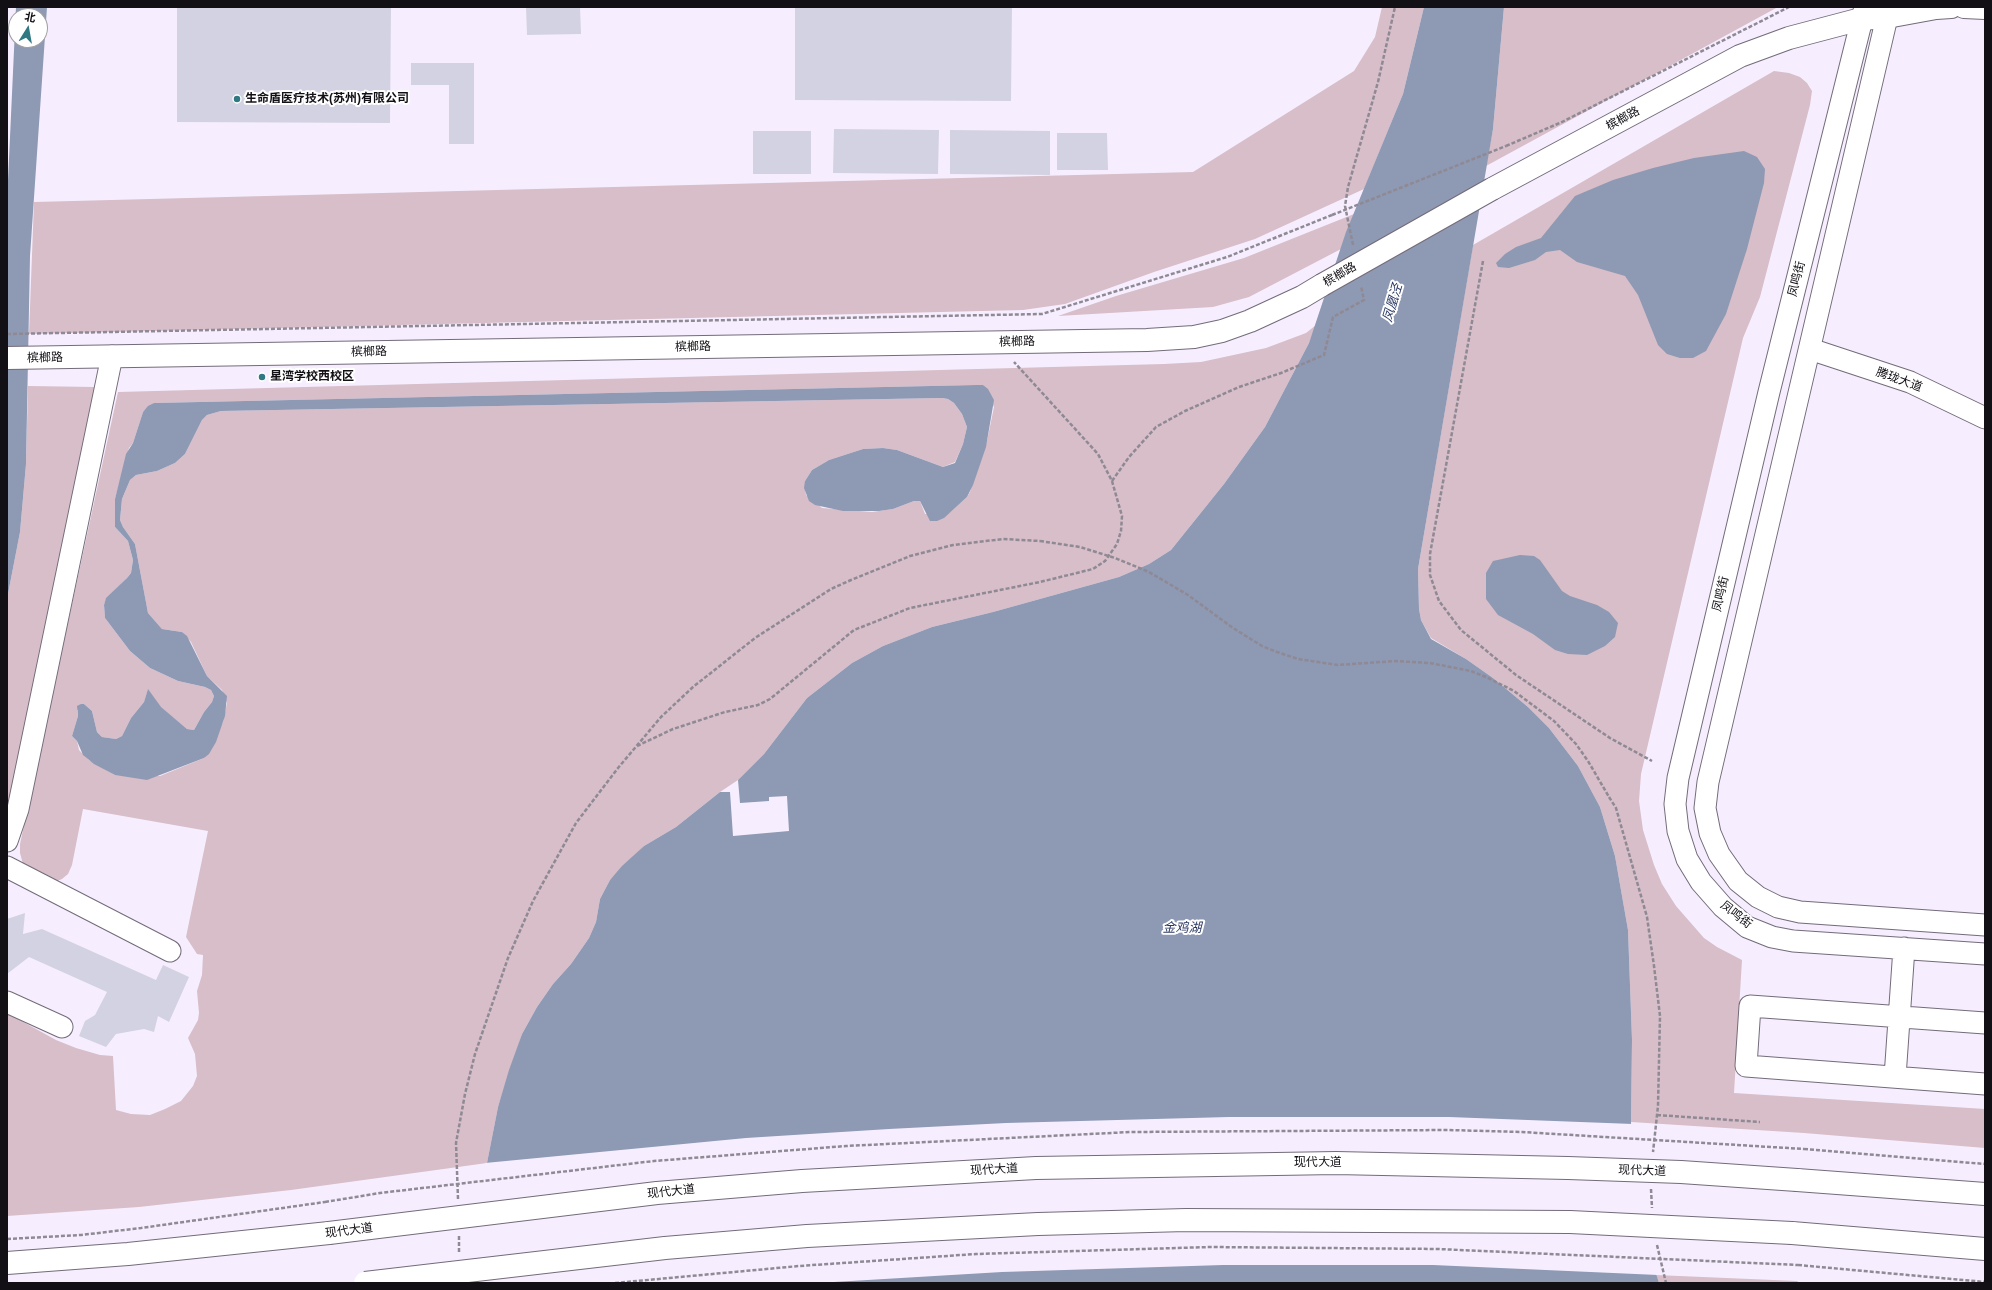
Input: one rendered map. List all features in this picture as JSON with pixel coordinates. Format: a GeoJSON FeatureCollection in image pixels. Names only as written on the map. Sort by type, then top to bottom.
{"type":"FeatureCollection","features":[{"type":"Feature","properties":{"kind":"main road","name":"槟榔路"},"geometry":{"type":"LineString","coordinates":[[7,358],[1147,340],[1194,336],[1222,331],[1250,321],[1302,297],[1492,190],[1740,56],[1863,13],[1951,7]]}},
{"type":"Feature","properties":{"kind":"main road"},"geometry":{"type":"LineString","coordinates":[[1964,7],[1985,8]]}},
{"type":"Feature","properties":{"kind":"main road","name":"现代大道"},"geometry":{"type":"LineString","coordinates":[[7,1263],[128,1254],[329,1233],[657,1193],[802,1181],[1036,1168],[1183,1164],[1344,1163],[1568,1168],[1681,1172],[1985,1194]]}},
{"type":"Feature","properties":{"kind":"main road"},"geometry":{"type":"LineString","coordinates":[[365,1283],[665,1248],[807,1236],[1038,1224],[1186,1220],[1538,1222],[1792,1233],[1985,1249]]}},
{"type":"Feature","properties":{"kind":"street"},"geometry":{"type":"LineString","coordinates":[[1889,12],[1708,782],[1705,808],[1710,833],[1719,854],[1738,881],[1758,897],[1778,907],[1800,912],[1985,925]]}},
{"type":"Feature","properties":{"kind":"street","name":"凤鸣街"},"geometry":{"type":"LineString","coordinates":[[1863,13],[1769,392],[1678,778],[1675,804],[1678,831],[1687,859],[1701,882],[1723,907],[1747,927],[1772,937],[1793,941],[1985,954]]}},
{"type":"Feature","properties":{"kind":"street","name":"腾珑大道"},"geometry":{"type":"LineString","coordinates":[[1810,349],[1910,382],[1985,418]]}},
{"type":"Feature","properties":{"kind":"street"},"geometry":{"type":"LineString","coordinates":[[7,841],[18,809],[112,356]]}},
{"type":"Feature","properties":{"kind":"street"},"geometry":{"type":"LineString","coordinates":[[7,867],[170,951]]}},
{"type":"Feature","properties":{"kind":"street"},"geometry":{"type":"LineString","coordinates":[[1895,1077],[1904,948]]}},
{"type":"Feature","properties":{"kind":"street"},"geometry":{"type":"LineString","coordinates":[[7,1002],[62,1026]]}},
{"type":"Feature","properties":{"kind":"street"},"geometry":{"type":"LineString","coordinates":[[1985,1023],[1750,1006],[1746,1066],[1985,1084]]}},
{"type":"Feature","properties":{"kind":"path"},"geometry":{"type":"LineString","coordinates":[[1354,253],[1345,206],[1348,187],[1378,82],[1395,7]]}},
{"type":"Feature","properties":{"kind":"path"},"geometry":{"type":"LineString","coordinates":[[7,334],[1042,314],[1227,257],[1506,146],[1562,122],[1789,7]]}},
{"type":"Feature","properties":{"kind":"path"},"geometry":{"type":"LineString","coordinates":[[1483,261],[1430,554],[1430,575],[1439,601],[1461,630],[1516,675],[1610,738],[1652,761]]}},
{"type":"Feature","properties":{"kind":"path"},"geometry":{"type":"LineString","coordinates":[[1112,480],[1129,457],[1156,427],[1185,411],[1239,387],[1281,373],[1324,355],[1333,316],[1364,300],[1361,284]]}},
{"type":"Feature","properties":{"kind":"path"},"geometry":{"type":"LineString","coordinates":[[636,747],[673,729],[725,712],[758,705],[770,699],[854,630],[903,610],[1093,569],[1105,561],[1117,544],[1121,530],[1122,516],[1112,480],[1098,454],[996,342]]}},
{"type":"Feature","properties":{"kind":"path"},"geometry":{"type":"LineString","coordinates":[[458,1200],[456,1143],[465,1094],[475,1054],[508,958],[533,901],[576,823],[636,747],[670,708],[739,649],[776,623],[831,589],[910,556],[953,545],[1003,539],[1040,541],[1080,547],[1115,558],[1149,572],[1188,595],[1233,628],[1262,646],[1298,659],[1338,665],[1395,661],[1430,663],[1470,671],[1486,677],[1519,694],[1554,721],[1588,760],[1616,808],[1647,917],[1660,1016],[1657,1115],[1652,1158]]}},
{"type":"Feature","properties":{"kind":"path"},"geometry":{"type":"LineString","coordinates":[[1657,1115],[1760,1122]]}},
{"type":"Feature","properties":{"kind":"path"},"geometry":{"type":"LineString","coordinates":[[1804,1149],[1985,1164]]}},
{"type":"Feature","properties":{"kind":"path"},"geometry":{"type":"LineString","coordinates":[[1650,1186],[1653,1214]]}},
{"type":"Feature","properties":{"kind":"path"},"geometry":{"type":"LineString","coordinates":[[7,1239],[82,1235],[325,1202]]}},
{"type":"Feature","properties":{"kind":"path"},"geometry":{"type":"LineString","coordinates":[[459,1230],[459,1260]]}},
{"type":"Feature","properties":{"kind":"path"},"geometry":{"type":"LineString","coordinates":[[1656,1243],[1666,1283]]}},
{"type":"Feature","properties":{"kind":"path"},"geometry":{"type":"LineString","coordinates":[[615,1283],[799,1266],[976,1254],[1210,1247],[1438,1249],[1798,1265],[1985,1282]]}},
{"type":"Feature","properties":{"kind":"shaded area"},"geometry":{"type":"Polygon","coordinates":[[[1382,7],[1424,7],[1403,94],[1364,189],[1255,239],[1154,272],[1065,304],[1023,310],[29,334],[34,202],[1193,172],[1354,71],[1375,37],[1382,7]]]}},
{"type":"Feature","properties":{"kind":"shaded area"},"geometry":{"type":"Polygon","coordinates":[[[1504,7],[1778,7],[1486,166],[1493,129],[1504,7]]]}},
{"type":"Feature","properties":{"kind":"shaded area"},"geometry":{"type":"Polygon","coordinates":[[[1774,71],[1789,73],[1800,77],[1807,83],[1812,91],[1810,105],[1760,297],[1743,338],[1641,774],[1639,801],[1643,830],[1654,865],[1662,884],[1676,906],[1704,938],[1717,947],[1742,960],[1734,1093],[1985,1109],[1985,1148],[1804,1133],[1631,1122],[1632,1040],[1628,930],[1615,856],[1600,807],[1578,766],[1549,728],[1528,707],[1493,678],[1466,659],[1431,638],[1421,620],[1419,609],[1418,569],[1473,245],[1774,71]]]}},
{"type":"Feature","properties":{"kind":"shaded area"},"geometry":{"type":"Polygon","coordinates":[[[1354,214],[1341,249],[1249,297],[1213,307],[1058,316],[1116,296],[1244,258],[1354,214]]]}},
{"type":"Feature","properties":{"kind":"shaded area"},"geometry":{"type":"Polygon","coordinates":[[[1316,325],[1309,343],[1265,427],[1224,484],[1171,550],[1149,564],[1119,577],[993,612],[932,627],[883,646],[852,663],[807,698],[764,754],[738,780],[720,792],[676,827],[644,846],[610,880],[600,899],[596,922],[589,938],[571,964],[553,984],[537,1007],[522,1034],[498,1107],[487,1163],[291,1190],[139,1207],[7,1216],[7,1013],[56,1040],[100,1055],[113,1056],[116,1110],[131,1114],[150,1115],[165,1109],[181,1101],[193,1086],[197,1076],[195,1054],[188,1038],[198,1020],[199,1013],[197,991],[202,975],[203,955],[197,954],[186,937],[208,831],[83,809],[72,865],[68,874],[62,879],[55,882],[23,864],[20,853],[20,844],[118,392],[1164,364],[1201,362],[1266,348],[1306,333],[1316,325]],[[983,385],[154,403],[143,412],[133,443],[129,448],[115,499],[115,527],[128,541],[133,560],[131,573],[106,599],[104,605],[105,618],[130,651],[150,668],[178,681],[205,687],[211,690],[214,696],[212,702],[204,712],[194,730],[187,729],[160,707],[148,690],[144,702],[131,718],[122,736],[116,739],[102,737],[97,732],[92,711],[84,704],[77,710],[78,716],[72,736],[77,741],[79,750],[89,760],[115,775],[160,776],[204,758],[223,722],[227,703],[222,690],[207,676],[191,642],[182,632],[162,629],[148,613],[135,544],[120,520],[122,499],[130,480],[136,475],[157,471],[175,463],[185,454],[202,420],[207,415],[221,411],[948,399],[954,403],[962,414],[967,427],[963,444],[955,462],[943,467],[897,450],[883,448],[863,449],[829,460],[812,470],[805,481],[806,495],[822,508],[872,512],[893,509],[914,501],[920,501],[925,514],[949,513],[967,497],[970,492],[987,441],[994,407],[983,385]]]}},
{"type":"Feature","properties":{"kind":"shaded area"},"geometry":{"type":"Polygon","coordinates":[[[28,386],[95,387],[7,816],[7,599],[20,532],[26,464],[28,386]]]}},
{"type":"Feature","properties":{"kind":"shaded area"},"geometry":{"type":"Polygon","coordinates":[[[1656,1275],[1797,1281],[1800,1283],[1659,1283],[1656,1275]]]}},
{"type":"Feature","properties":{"kind":"water"},"geometry":{"type":"Polygon","coordinates":[[[16,7],[47,8],[16,8],[16,7]]]}},
{"type":"Feature","properties":{"kind":"water","name":"金鸡湖"},"geometry":{"type":"Polygon","coordinates":[[[1424,7],[1504,7],[1493,129],[1418,569],[1419,609],[1421,620],[1431,639],[1466,659],[1493,678],[1528,707],[1549,728],[1578,766],[1600,807],[1615,856],[1628,930],[1632,1040],[1631,1122],[1633,1187],[1636,1211],[1659,1283],[478,1283],[487,1163],[498,1107],[509,1070],[522,1034],[537,1007],[553,984],[571,964],[589,938],[596,922],[600,899],[610,880],[622,866],[644,846],[676,827],[720,792],[730,792],[733,836],[789,831],[787,796],[769,797],[769,801],[740,803],[738,780],[764,754],[807,698],[852,663],[883,646],[932,627],[993,612],[1119,577],[1149,564],[1171,550],[1224,484],[1265,427],[1309,343],[1346,232],[1403,94],[1424,7]]]}},
{"type":"Feature","properties":{"kind":"water"},"geometry":{"type":"Polygon","coordinates":[[[14,48],[44,48],[30,256],[26,464],[20,532],[7,599],[7,202],[14,48]]]}},
{"type":"Feature","properties":{"kind":"water"},"geometry":{"type":"Polygon","coordinates":[[[1744,151],[1757,157],[1765,169],[1764,183],[1747,249],[1726,314],[1706,351],[1693,358],[1680,358],[1667,354],[1658,345],[1638,295],[1625,276],[1577,262],[1560,250],[1546,252],[1535,260],[1509,268],[1498,267],[1496,263],[1505,254],[1516,247],[1541,238],[1575,196],[1613,180],[1653,168],[1694,158],[1744,151]]]}},
{"type":"Feature","properties":{"kind":"water"},"geometry":{"type":"Polygon","coordinates":[[[983,385],[988,389],[994,400],[986,447],[973,485],[967,497],[944,518],[937,521],[930,521],[920,501],[914,501],[893,509],[879,511],[843,511],[815,505],[809,501],[804,488],[805,481],[812,470],[829,460],[863,449],[883,448],[897,450],[943,467],[955,463],[963,444],[967,427],[962,414],[954,403],[948,399],[942,398],[221,411],[207,415],[202,420],[185,454],[175,463],[157,471],[136,475],[130,480],[122,499],[120,520],[135,544],[148,613],[162,629],[182,632],[187,636],[207,676],[227,696],[225,716],[216,742],[209,754],[204,758],[147,780],[115,775],[94,764],[83,755],[77,741],[72,736],[78,716],[77,706],[81,704],[84,704],[92,711],[97,732],[102,737],[116,739],[122,736],[131,718],[144,702],[148,689],[161,707],[187,729],[194,730],[204,712],[212,702],[214,696],[211,690],[205,687],[178,681],[150,668],[130,651],[105,618],[104,605],[106,598],[131,573],[133,560],[128,541],[115,527],[115,499],[126,454],[133,443],[143,412],[148,406],[154,403],[983,385]]]}},
{"type":"Feature","properties":{"kind":"water"},"geometry":{"type":"Polygon","coordinates":[[[1520,555],[1534,556],[1540,560],[1562,591],[1570,596],[1597,605],[1609,612],[1618,623],[1615,637],[1605,646],[1587,655],[1568,654],[1555,650],[1533,634],[1498,615],[1486,599],[1486,573],[1493,561],[1520,555]]]}},
{"type":"Feature","properties":{"kind":"pier"},"geometry":{"type":"Polygon","coordinates":[[[1229,1117],[1449,1117],[1633,1124],[1638,1210],[1651,1257],[1658,1275],[1433,1265],[1223,1265],[1002,1272],[817,1283],[476,1283],[485,1163],[746,1138],[889,1129],[1006,1123],[1229,1117]]]}},
{"type":"Feature","properties":{"kind":"building"},"geometry":{"type":"Polygon","coordinates":[[[177,7],[391,7],[390,123],[177,122],[177,7]]]}},
{"type":"Feature","properties":{"kind":"building"},"geometry":{"type":"Polygon","coordinates":[[[526,7],[580,7],[581,34],[527,35],[526,7]]]}},
{"type":"Feature","properties":{"kind":"building"},"geometry":{"type":"Polygon","coordinates":[[[795,7],[1012,7],[1011,101],[795,100],[795,7]]]}},
{"type":"Feature","properties":{"kind":"building"},"geometry":{"type":"Polygon","coordinates":[[[411,63],[474,63],[474,144],[449,144],[449,85],[411,85],[411,63]]]}},
{"type":"Feature","properties":{"kind":"building"},"geometry":{"type":"Polygon","coordinates":[[[834,129],[939,130],[938,174],[833,173],[834,129]]]}},
{"type":"Feature","properties":{"kind":"building"},"geometry":{"type":"Polygon","coordinates":[[[950,130],[1050,131],[1050,175],[950,174],[950,130]]]}},
{"type":"Feature","properties":{"kind":"building"},"geometry":{"type":"Polygon","coordinates":[[[753,131],[811,131],[811,174],[753,174],[753,131]]]}},
{"type":"Feature","properties":{"kind":"building"},"geometry":{"type":"Polygon","coordinates":[[[1057,133],[1107,133],[1108,170],[1057,170],[1057,133]]]}},
{"type":"Feature","properties":{"kind":"building"},"geometry":{"type":"Polygon","coordinates":[[[25,913],[23,934],[42,929],[156,980],[163,965],[189,977],[169,1022],[158,1016],[154,1032],[144,1029],[116,1034],[106,1047],[79,1036],[85,1021],[95,1015],[107,992],[29,957],[7,974],[7,919],[25,913]]]}},
{"type":"Feature","properties":{"kind":"place","name":"生命盾医疗技术(苏州)有限公司"},"geometry":{"type":"Point","coordinates":[237,99]}},
{"type":"Feature","properties":{"kind":"place","name":"星湾学校西校区"},"geometry":{"type":"Point","coordinates":[262,377]}},
{"type":"Feature","properties":{"kind":"water label","name":"凤凰泾"},"geometry":{"type":"Point","coordinates":[1393,303]}}]}
